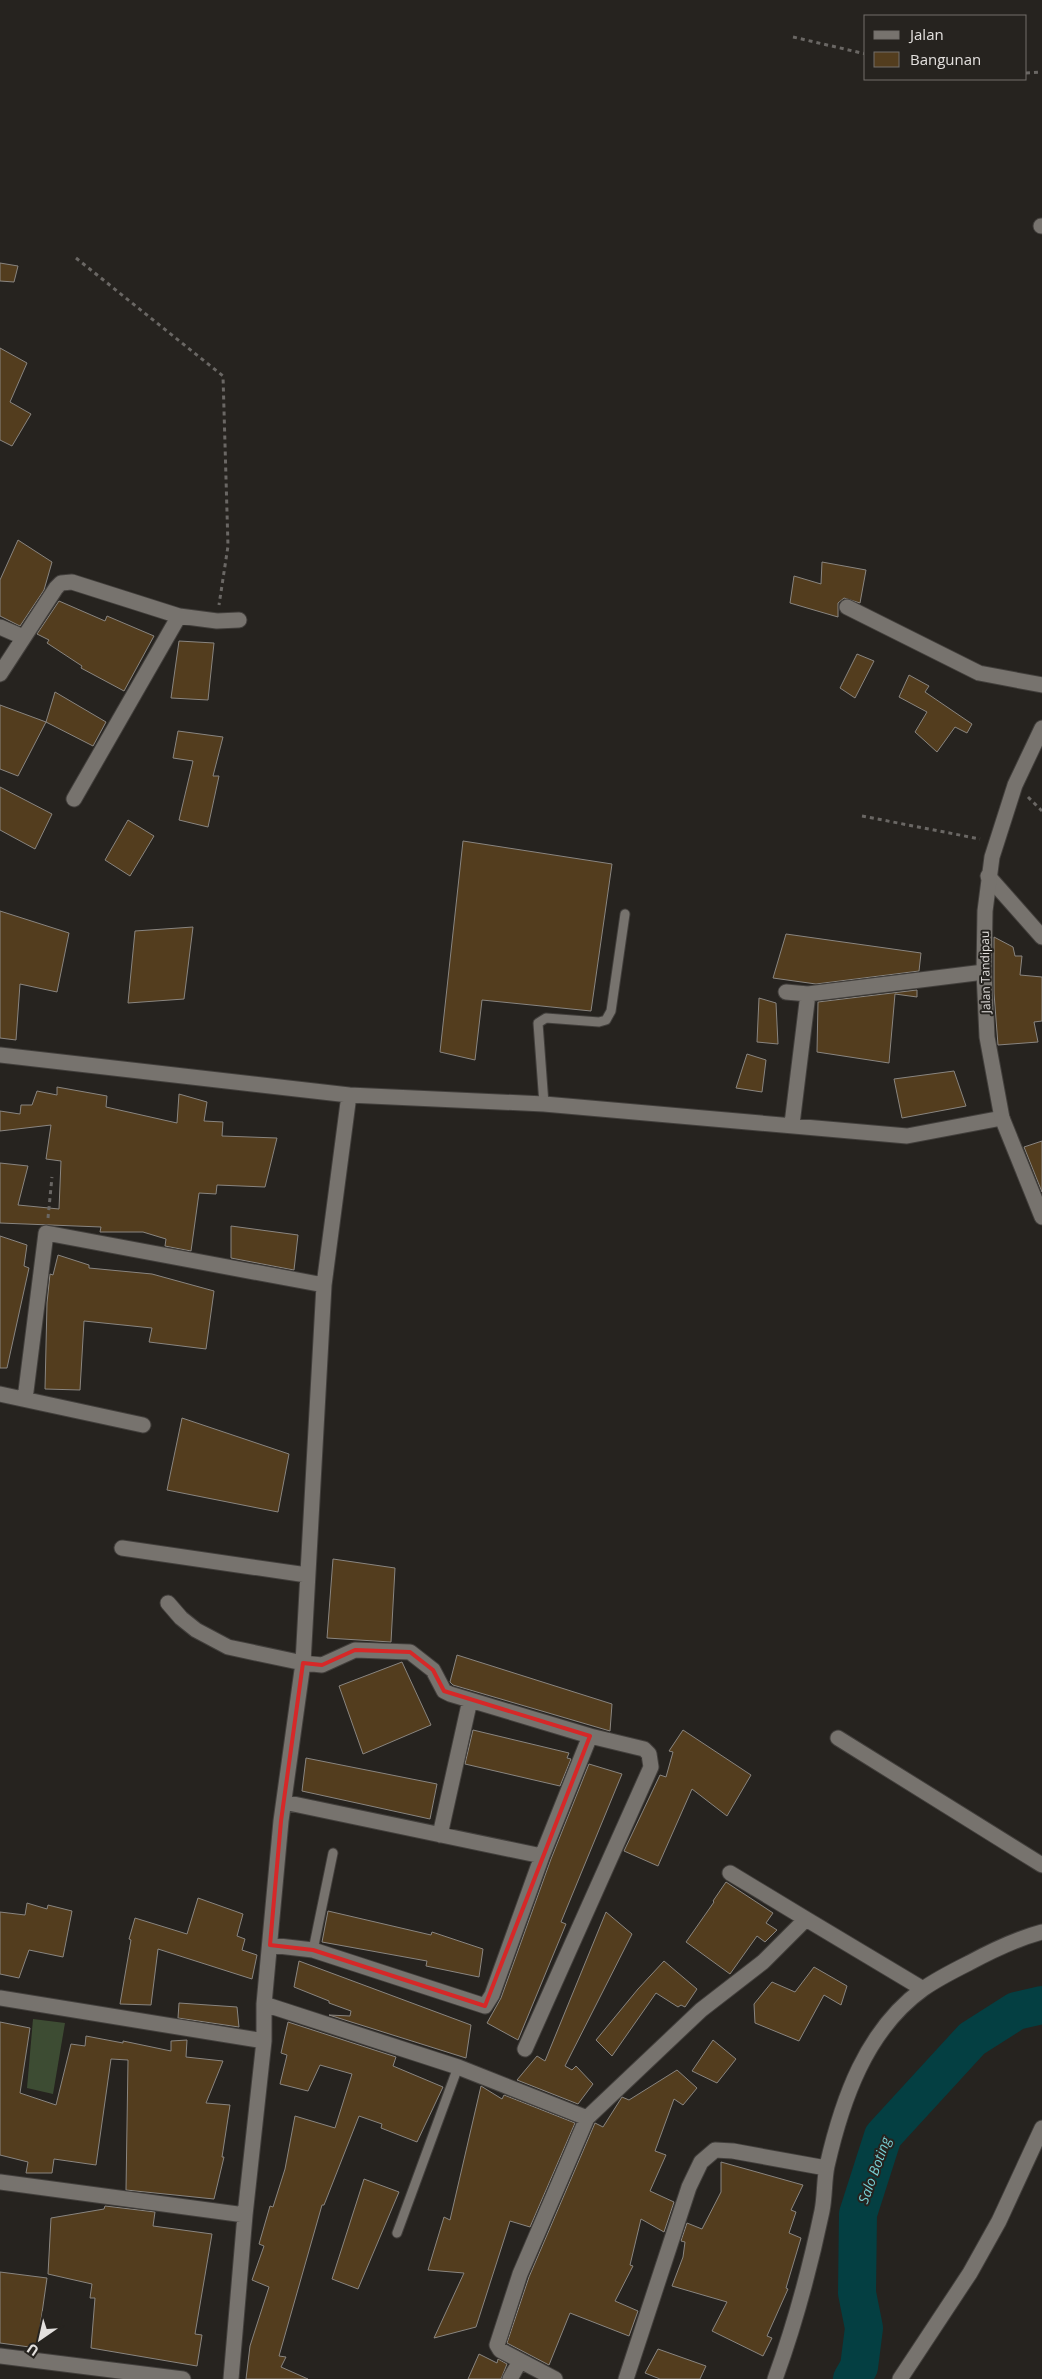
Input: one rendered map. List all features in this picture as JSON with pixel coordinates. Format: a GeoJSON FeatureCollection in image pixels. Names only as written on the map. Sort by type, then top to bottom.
{"type":"FeatureCollection","features":[{"type":"Feature","properties":{"kind":"street"},"geometry":{"type":"LineString","coordinates":[[0,674],[56,588],[66,582],[72,582],[179,616],[217,621],[239,620]]}},
{"type":"Feature","properties":{"kind":"street"},"geometry":{"type":"LineString","coordinates":[[847,608],[979,673],[1042,685]]}},
{"type":"Feature","properties":{"kind":"street"},"geometry":{"type":"LineString","coordinates":[[74,799],[179,616]]}},
{"type":"Feature","properties":{"kind":"street"},"geometry":{"type":"LineString","coordinates":[[0,626],[23,637]]}},
{"type":"Feature","properties":{"kind":"street","name":"Jalan Tandipau"},"geometry":{"type":"LineString","coordinates":[[1042,728],[1015,785],[996,842],[988,876],[985,911],[984,972],[987,1037],[1002,1118],[1042,1217]]}},
{"type":"Feature","properties":{"kind":"street"},"geometry":{"type":"LineString","coordinates":[[988,876],[1042,937]]}},
{"type":"Feature","properties":{"kind":"street"},"geometry":{"type":"LineString","coordinates":[[786,992],[808,994],[984,972]]}},
{"type":"Feature","properties":{"kind":"street"},"geometry":{"type":"LineString","coordinates":[[792,1124],[808,994]]}},
{"type":"Feature","properties":{"kind":"street"},"geometry":{"type":"LineString","coordinates":[[0,1055],[348,1096],[544,1104],[792,1124],[907,1136],[1002,1118]]}},
{"type":"Feature","properties":{"kind":"street"},"geometry":{"type":"LineString","coordinates":[[230,2379],[264,2041],[264,2004],[284,1802],[303,1663],[324,1285],[348,1096]]}},
{"type":"Feature","properties":{"kind":"street"},"geometry":{"type":"LineString","coordinates":[[25,1399],[46,1233],[324,1285]]}},
{"type":"Feature","properties":{"kind":"street"},"geometry":{"type":"LineString","coordinates":[[0,1394],[143,1425]]}},
{"type":"Feature","properties":{"kind":"street"},"geometry":{"type":"LineString","coordinates":[[122,1548],[307,1576]]}},
{"type":"Feature","properties":{"kind":"street"},"geometry":{"type":"LineString","coordinates":[[168,1603],[181,1618],[196,1630],[228,1647],[303,1663],[322,1665],[355,1650],[410,1652],[433,1670],[444,1691],[590,1736],[644,1749],[649,1754],[651,1767],[525,2049]]}},
{"type":"Feature","properties":{"kind":"street"},"geometry":{"type":"LineString","coordinates":[[440,1835],[470,1700]]}},
{"type":"Feature","properties":{"kind":"street"},"geometry":{"type":"LineString","coordinates":[[270,1945],[313,1950],[485,2006],[496,1986],[542,1856],[590,1736]]}},
{"type":"Feature","properties":{"kind":"street"},"geometry":{"type":"LineString","coordinates":[[838,1738],[1042,1865]]}},
{"type":"Feature","properties":{"kind":"street"},"geometry":{"type":"LineString","coordinates":[[284,1802],[542,1856]]}},
{"type":"Feature","properties":{"kind":"street"},"geometry":{"type":"LineString","coordinates":[[730,1873],[923,1989]]}},
{"type":"Feature","properties":{"kind":"street"},"geometry":{"type":"LineString","coordinates":[[555,2379],[500,2350],[497,2345],[520,2274],[587,2118],[702,2010],[763,1962],[806,1919]]}},
{"type":"Feature","properties":{"kind":"street"},"geometry":{"type":"LineString","coordinates":[[775,2379],[787,2346],[806,2278],[822,2212],[826,2168],[841,2113],[863,2059],[892,2018],[923,1989],[1003,1945],[1042,1932]]}},
{"type":"Feature","properties":{"kind":"street"},"geometry":{"type":"LineString","coordinates":[[0,1998],[264,2041]]}},
{"type":"Feature","properties":{"kind":"street"},"geometry":{"type":"LineString","coordinates":[[264,2004],[458,2067],[587,2118]]}},
{"type":"Feature","properties":{"kind":"street"},"geometry":{"type":"LineString","coordinates":[[900,2379],[970,2273],[999,2221],[1042,2128]]}},
{"type":"Feature","properties":{"kind":"street"},"geometry":{"type":"LineString","coordinates":[[626,2379],[689,2187],[702,2162],[715,2150],[733,2151],[826,2168]]}},
{"type":"Feature","properties":{"kind":"street"},"geometry":{"type":"LineString","coordinates":[[0,2182],[245,2215]]}},
{"type":"Feature","properties":{"kind":"street"},"geometry":{"type":"LineString","coordinates":[[0,2356],[183,2379]]}},
{"type":"Feature","properties":{"kind":"street"},"geometry":{"type":"LineString","coordinates":[[510,2379],[520,2361]]}},
{"type":"Feature","properties":{"kind":"lane"},"geometry":{"type":"LineString","coordinates":[[544,1104],[538,1023],[546,1018],[599,1022],[606,1020],[610,1011],[625,914]]}},
{"type":"Feature","properties":{"kind":"lane"},"geometry":{"type":"LineString","coordinates":[[313,1950],[333,1853]]}},
{"type":"Feature","properties":{"kind":"lane"},"geometry":{"type":"LineString","coordinates":[[397,2233],[458,2067]]}},
{"type":"Feature","properties":{"kind":"path"},"geometry":{"type":"LineString","coordinates":[[793,38],[864,54]]}},
{"type":"Feature","properties":{"kind":"path"},"geometry":{"type":"LineString","coordinates":[[1027,73],[1042,72]]}},
{"type":"Feature","properties":{"kind":"path"},"geometry":{"type":"LineString","coordinates":[[76,258],[222,376],[228,546],[217,621]]}},
{"type":"Feature","properties":{"kind":"path"},"geometry":{"type":"LineString","coordinates":[[862,816],[996,842]]}},
{"type":"Feature","properties":{"kind":"path"},"geometry":{"type":"LineString","coordinates":[[46,1233],[52,1177]]}},
{"type":"Feature","properties":{"kind":"highlighted area"},"geometry":{"type":"Polygon","coordinates":[[[355,1650],[410,1652],[433,1670],[444,1691],[590,1736],[485,2006],[313,1950],[270,1945],[281,1821],[303,1663],[322,1665],[355,1650]]]}},
{"type":"Feature","properties":{"kind":"green space"},"geometry":{"type":"Polygon","coordinates":[[[33,2019],[65,2023],[53,2094],[27,2088],[33,2019]]]}},
{"type":"Feature","properties":{"kind":"building"},"geometry":{"type":"Polygon","coordinates":[[[0,263],[18,266],[14,282],[0,281],[0,263]]]}},
{"type":"Feature","properties":{"kind":"building"},"geometry":{"type":"Polygon","coordinates":[[[0,348],[27,363],[10,402],[31,414],[12,446],[0,440],[0,348]]]}},
{"type":"Feature","properties":{"kind":"building"},"geometry":{"type":"Polygon","coordinates":[[[18,540],[52,562],[44,590],[20,626],[0,616],[0,580],[18,540]]]}},
{"type":"Feature","properties":{"kind":"building"},"geometry":{"type":"Polygon","coordinates":[[[822,562],[866,570],[860,603],[844,598],[838,603],[838,617],[790,603],[794,576],[821,584],[822,562]]]}},
{"type":"Feature","properties":{"kind":"building"},"geometry":{"type":"Polygon","coordinates":[[[59,601],[105,621],[107,616],[154,636],[124,691],[81,668],[82,666],[47,643],[49,640],[37,634],[59,601]]]}},
{"type":"Feature","properties":{"kind":"building"},"geometry":{"type":"Polygon","coordinates":[[[179,641],[214,643],[208,700],[171,698],[179,641]]]}},
{"type":"Feature","properties":{"kind":"building"},"geometry":{"type":"Polygon","coordinates":[[[857,654],[874,661],[855,698],[840,688],[857,654]]]}},
{"type":"Feature","properties":{"kind":"building"},"geometry":{"type":"Polygon","coordinates":[[[909,675],[929,686],[925,692],[972,724],[967,733],[955,727],[937,752],[915,732],[927,712],[899,697],[909,675]]]}},
{"type":"Feature","properties":{"kind":"building"},"geometry":{"type":"Polygon","coordinates":[[[55,692],[106,722],[93,746],[46,722],[55,692]]]}},
{"type":"Feature","properties":{"kind":"building"},"geometry":{"type":"Polygon","coordinates":[[[0,705],[46,722],[18,776],[0,769],[0,705]]]}},
{"type":"Feature","properties":{"kind":"building"},"geometry":{"type":"Polygon","coordinates":[[[178,731],[223,737],[213,776],[219,776],[208,827],[179,820],[193,761],[173,758],[178,731]]]}},
{"type":"Feature","properties":{"kind":"building"},"geometry":{"type":"Polygon","coordinates":[[[0,787],[52,814],[35,849],[0,830],[0,787]]]}},
{"type":"Feature","properties":{"kind":"building"},"geometry":{"type":"Polygon","coordinates":[[[128,820],[154,836],[130,876],[105,860],[128,820]]]}},
{"type":"Feature","properties":{"kind":"building"},"geometry":{"type":"Polygon","coordinates":[[[463,841],[612,864],[591,1011],[482,1000],[475,1060],[440,1052],[463,841]]]}},
{"type":"Feature","properties":{"kind":"building"},"geometry":{"type":"Polygon","coordinates":[[[0,911],[69,933],[57,992],[20,984],[16,1040],[0,1038],[0,911]]]}},
{"type":"Feature","properties":{"kind":"building"},"geometry":{"type":"Polygon","coordinates":[[[193,927],[184,999],[128,1003],[135,931],[193,927]]]}},
{"type":"Feature","properties":{"kind":"building"},"geometry":{"type":"Polygon","coordinates":[[[786,934],[921,953],[919,971],[816,984],[773,978],[786,934]]]}},
{"type":"Feature","properties":{"kind":"building"},"geometry":{"type":"Polygon","coordinates":[[[994,937],[1013,947],[1015,956],[1022,956],[1020,975],[1042,977],[1042,1021],[1034,1022],[1038,1042],[998,1045],[994,993],[994,937]]]}},
{"type":"Feature","properties":{"kind":"building"},"geometry":{"type":"Polygon","coordinates":[[[917,990],[917,997],[895,994],[889,1063],[817,1052],[818,1002],[917,990]]]}},
{"type":"Feature","properties":{"kind":"building"},"geometry":{"type":"Polygon","coordinates":[[[759,998],[776,1003],[778,1044],[757,1042],[759,998]]]}},
{"type":"Feature","properties":{"kind":"building"},"geometry":{"type":"Polygon","coordinates":[[[747,1054],[766,1060],[762,1092],[736,1088],[747,1054]]]}},
{"type":"Feature","properties":{"kind":"building"},"geometry":{"type":"Polygon","coordinates":[[[954,1071],[966,1106],[902,1118],[894,1079],[954,1071]]]}},
{"type":"Feature","properties":{"kind":"building"},"geometry":{"type":"Polygon","coordinates":[[[57,1087],[107,1096],[106,1107],[177,1123],[179,1094],[207,1102],[204,1121],[223,1122],[222,1136],[277,1138],[265,1187],[217,1185],[216,1194],[199,1193],[191,1251],[165,1246],[166,1239],[143,1232],[100,1232],[101,1227],[0,1223],[0,1163],[28,1166],[18,1205],[59,1209],[61,1161],[46,1159],[51,1125],[0,1131],[0,1111],[20,1114],[21,1105],[32,1105],[37,1091],[57,1095],[57,1087]]]}},
{"type":"Feature","properties":{"kind":"building"},"geometry":{"type":"Polygon","coordinates":[[[1042,1141],[1042,1192],[1024,1147],[1042,1141]]]}},
{"type":"Feature","properties":{"kind":"building"},"geometry":{"type":"Polygon","coordinates":[[[231,1226],[298,1235],[294,1270],[231,1258],[231,1226]]]}},
{"type":"Feature","properties":{"kind":"building"},"geometry":{"type":"Polygon","coordinates":[[[0,1236],[27,1245],[24,1266],[29,1268],[7,1368],[0,1368],[0,1236]]]}},
{"type":"Feature","properties":{"kind":"building"},"geometry":{"type":"Polygon","coordinates":[[[58,1255],[89,1265],[89,1268],[152,1274],[214,1291],[206,1349],[149,1342],[152,1328],[84,1321],[80,1390],[45,1389],[47,1303],[50,1274],[53,1275],[58,1255]]]}},
{"type":"Feature","properties":{"kind":"building"},"geometry":{"type":"Polygon","coordinates":[[[182,1418],[289,1454],[278,1512],[167,1490],[182,1418]]]}},
{"type":"Feature","properties":{"kind":"building"},"geometry":{"type":"Polygon","coordinates":[[[333,1559],[395,1568],[391,1642],[327,1638],[333,1559]]]}},
{"type":"Feature","properties":{"kind":"building"},"geometry":{"type":"Polygon","coordinates":[[[457,1655],[612,1704],[610,1731],[453,1685],[450,1682],[457,1655]]]}},
{"type":"Feature","properties":{"kind":"building"},"geometry":{"type":"Polygon","coordinates":[[[402,1662],[431,1725],[363,1754],[339,1686],[402,1662]]]}},
{"type":"Feature","properties":{"kind":"building"},"geometry":{"type":"Polygon","coordinates":[[[473,1730],[569,1753],[567,1758],[571,1759],[560,1786],[465,1764],[473,1730]]]}},
{"type":"Feature","properties":{"kind":"building"},"geometry":{"type":"Polygon","coordinates":[[[683,1730],[751,1775],[727,1816],[692,1789],[658,1866],[624,1851],[660,1775],[666,1777],[673,1752],[669,1751],[683,1730]]]}},
{"type":"Feature","properties":{"kind":"building"},"geometry":{"type":"Polygon","coordinates":[[[306,1758],[437,1784],[430,1819],[302,1791],[306,1758]]]}},
{"type":"Feature","properties":{"kind":"building"},"geometry":{"type":"Polygon","coordinates":[[[589,1764],[622,1774],[561,1922],[566,1924],[518,2040],[487,2023],[501,1998],[551,1859],[589,1764]]]}},
{"type":"Feature","properties":{"kind":"building"},"geometry":{"type":"Polygon","coordinates":[[[726,1882],[773,1913],[766,1923],[777,1930],[765,1942],[757,1936],[730,1974],[686,1942],[726,1882]]]}},
{"type":"Feature","properties":{"kind":"building"},"geometry":{"type":"Polygon","coordinates":[[[198,1898],[243,1914],[237,1936],[245,1939],[242,1950],[257,1955],[252,1979],[158,1949],[151,2005],[120,2004],[131,1940],[129,1939],[135,1918],[187,1934],[198,1898]]]}},
{"type":"Feature","properties":{"kind":"building"},"geometry":{"type":"Polygon","coordinates":[[[27,1903],[47,1909],[48,1905],[72,1911],[63,1957],[29,1950],[19,1978],[0,1974],[0,1912],[25,1915],[27,1903]]]}},
{"type":"Feature","properties":{"kind":"building"},"geometry":{"type":"Polygon","coordinates":[[[328,1911],[431,1935],[432,1932],[483,1949],[479,1977],[426,1966],[427,1961],[322,1942],[328,1911]]]}},
{"type":"Feature","properties":{"kind":"building"},"geometry":{"type":"Polygon","coordinates":[[[606,1912],[632,1934],[565,2066],[572,2070],[576,2066],[593,2084],[578,2104],[517,2080],[537,2056],[545,2061],[606,1912]]]}},
{"type":"Feature","properties":{"kind":"building"},"geometry":{"type":"Polygon","coordinates":[[[299,1961],[471,2025],[466,2058],[329,2015],[350,2016],[351,2011],[294,1987],[299,1961]]]}},
{"type":"Feature","properties":{"kind":"building"},"geometry":{"type":"Polygon","coordinates":[[[664,1961],[697,1989],[685,2007],[681,2005],[678,2007],[656,1993],[612,2056],[596,2040],[664,1961]]]}},
{"type":"Feature","properties":{"kind":"building"},"geometry":{"type":"Polygon","coordinates":[[[814,1967],[847,1986],[841,2005],[824,1995],[799,2041],[755,2023],[754,2004],[772,1982],[795,1992],[814,1967]]]}},
{"type":"Feature","properties":{"kind":"building"},"geometry":{"type":"Polygon","coordinates":[[[179,2003],[237,2007],[239,2027],[178,2018],[179,2003]]]}},
{"type":"Feature","properties":{"kind":"building"},"geometry":{"type":"Polygon","coordinates":[[[0,2022],[30,2028],[20,2093],[56,2105],[71,2044],[85,2046],[86,2036],[123,2043],[123,2041],[171,2051],[171,2041],[187,2040],[186,2057],[223,2061],[206,2103],[230,2105],[222,2157],[224,2157],[214,2199],[126,2190],[128,2060],[111,2059],[96,2165],[54,2159],[52,2173],[26,2173],[28,2162],[0,2155],[0,2022]]]}},
{"type":"Feature","properties":{"kind":"building"},"geometry":{"type":"Polygon","coordinates":[[[288,2022],[396,2057],[393,2066],[443,2087],[417,2142],[381,2128],[382,2124],[359,2116],[324,2205],[322,2205],[279,2356],[286,2357],[281,2367],[308,2379],[246,2379],[250,2346],[269,2287],[252,2280],[264,2246],[259,2244],[270,2206],[273,2207],[285,2169],[295,2116],[335,2128],[352,2074],[320,2065],[308,2091],[280,2084],[287,2055],[281,2053],[288,2022]]]}},
{"type":"Feature","properties":{"kind":"building"},"geometry":{"type":"Polygon","coordinates":[[[713,2040],[736,2059],[717,2083],[692,2071],[713,2040]]]}},
{"type":"Feature","properties":{"kind":"building"},"geometry":{"type":"Polygon","coordinates":[[[677,2070],[697,2088],[683,2105],[674,2099],[655,2151],[666,2155],[650,2191],[674,2202],[664,2232],[641,2219],[630,2265],[633,2266],[615,2301],[638,2311],[629,2336],[570,2313],[549,2365],[507,2343],[529,2277],[595,2123],[603,2127],[622,2097],[629,2100],[677,2070]]]}},
{"type":"Feature","properties":{"kind":"building"},"geometry":{"type":"Polygon","coordinates":[[[481,2086],[502,2099],[504,2095],[575,2123],[530,2227],[510,2221],[476,2327],[434,2338],[464,2273],[428,2270],[444,2217],[450,2220],[481,2086]]]}},
{"type":"Feature","properties":{"kind":"building"},"geometry":{"type":"Polygon","coordinates":[[[721,2162],[803,2185],[791,2210],[796,2212],[789,2233],[801,2238],[786,2288],[788,2289],[767,2336],[772,2338],[763,2356],[712,2331],[727,2302],[672,2286],[683,2257],[685,2242],[681,2241],[687,2223],[702,2229],[721,2192],[721,2162]]]}},
{"type":"Feature","properties":{"kind":"building"},"geometry":{"type":"Polygon","coordinates":[[[364,2179],[399,2192],[358,2289],[332,2279],[364,2179]]]}},
{"type":"Feature","properties":{"kind":"building"},"geometry":{"type":"Polygon","coordinates":[[[105,2206],[155,2212],[153,2226],[212,2234],[195,2334],[202,2335],[197,2366],[91,2348],[95,2298],[90,2298],[92,2284],[48,2274],[51,2218],[104,2209],[105,2206]]]}},
{"type":"Feature","properties":{"kind":"building"},"geometry":{"type":"Polygon","coordinates":[[[0,2272],[47,2278],[37,2348],[0,2343],[0,2272]]]}},
{"type":"Feature","properties":{"kind":"building"},"geometry":{"type":"Polygon","coordinates":[[[658,2349],[706,2366],[700,2379],[660,2379],[645,2373],[658,2349]]]}},
{"type":"Feature","properties":{"kind":"building"},"geometry":{"type":"Polygon","coordinates":[[[479,2354],[497,2363],[498,2359],[507,2364],[501,2379],[468,2379],[479,2354]]]}},
{"type":"Feature","properties":{"kind":"waterway","name":"Salo Boting"},"geometry":{"type":"LineString","coordinates":[[852,2379],[859,2367],[864,2328],[857,2293],[858,2214],[883,2136],[972,2039],[1016,2011],[1042,2005]]}}]}
